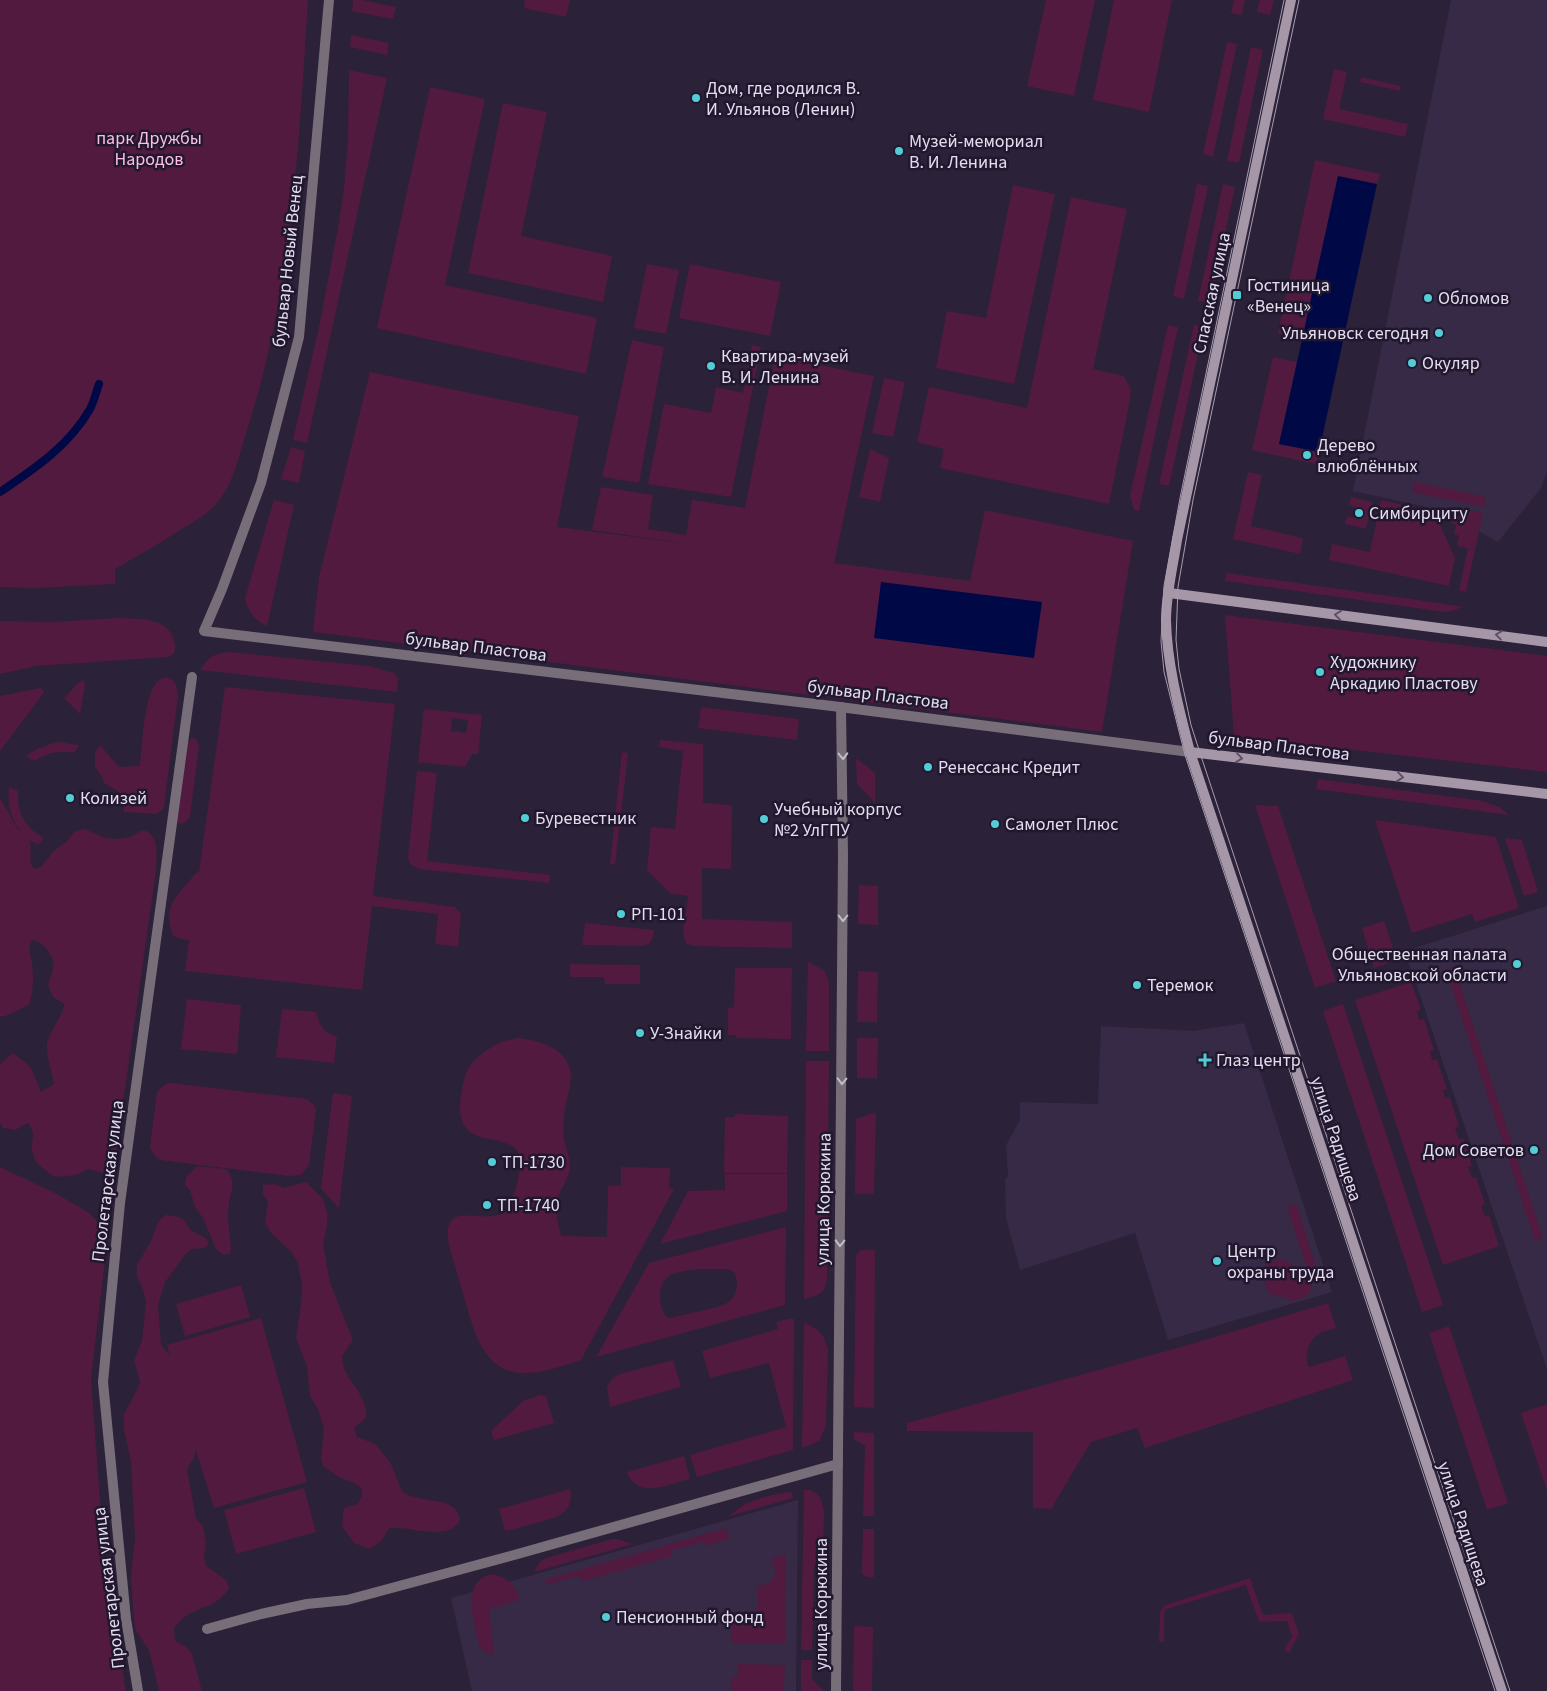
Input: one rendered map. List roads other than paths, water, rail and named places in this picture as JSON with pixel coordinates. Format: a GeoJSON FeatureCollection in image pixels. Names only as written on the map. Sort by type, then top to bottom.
{"type":"FeatureCollection","features":[{"type":"Feature","properties":{"kind":"street","name":"бульвар Новый Венец"},"geometry":{"type":"LineString","coordinates":[[204,631],[222,589],[261,483],[299,337],[329,0]]}},
{"type":"Feature","properties":{"kind":"street","name":"Спасская улица"},"geometry":{"type":"LineString","coordinates":[[1169,592],[1180,523],[1291,0]]}},
{"type":"Feature","properties":{"kind":"street"},"geometry":{"type":"LineString","coordinates":[[1169,592],[1547,642]]}},
{"type":"Feature","properties":{"kind":"street","name":"улица Радищева"},"geometry":{"type":"LineString","coordinates":[[1169,592],[1166,618],[1167,644],[1177,701],[1190,752],[1502,1691]]}},
{"type":"Feature","properties":{"kind":"street","name":"бульвар Пластова"},"geometry":{"type":"LineString","coordinates":[[204,631],[1547,794]]}},
{"type":"Feature","properties":{"kind":"street","name":"Пролетарская улица"},"geometry":{"type":"LineString","coordinates":[[138,1691],[126,1618],[103,1382],[120,1203],[192,677]]}},
{"type":"Feature","properties":{"kind":"street","name":"улица Корюкина"},"geometry":{"type":"LineString","coordinates":[[836,1691],[843,865],[842,707]]}},
{"type":"Feature","properties":{"kind":"street"},"geometry":{"type":"LineString","coordinates":[[207,1629],[307,1604],[347,1600],[838,1464]]}},
{"type":"Feature","properties":{"kind":"waterway"},"geometry":{"type":"LineString","coordinates":[[0,492],[50,456],[72,434],[90,409],[99,384]]}},
{"type":"Feature","properties":{"kind":"tram line"},"geometry":{"type":"LineString","coordinates":[[1284,0],[1180,498],[1164,586],[1161,641],[1164,672],[1185,755],[1495,1691]]}},
{"type":"Feature","properties":{"kind":"tram line"},"geometry":{"type":"LineString","coordinates":[[1299,0],[1193,500],[1178,587],[1176,640],[1179,669],[1191,725],[1200,753],[1510,1691]]}},
{"type":"Feature","properties":{"kind":"place","name":"Дом, где родился В. И. Ульянов (Ленин)"},"geometry":{"type":"Point","coordinates":[696,98]}},
{"type":"Feature","properties":{"kind":"place","name":"Музей-мемориал В. И. Ленина"},"geometry":{"type":"Point","coordinates":[899,151]}},
{"type":"Feature","properties":{"kind":"place","name":"Гостиница «Венец»"},"geometry":{"type":"Point","coordinates":[1237,295]}},
{"type":"Feature","properties":{"kind":"place","name":"Обломов"},"geometry":{"type":"Point","coordinates":[1428,298]}},
{"type":"Feature","properties":{"kind":"place","name":"Ульяновск сегодня"},"geometry":{"type":"Point","coordinates":[1439,333]}},
{"type":"Feature","properties":{"kind":"place","name":"Окуляр"},"geometry":{"type":"Point","coordinates":[1412,363]}},
{"type":"Feature","properties":{"kind":"place","name":"Квартира-музей В. И. Ленина"},"geometry":{"type":"Point","coordinates":[711,366]}},
{"type":"Feature","properties":{"kind":"place","name":"Дерево влюблённых"},"geometry":{"type":"Point","coordinates":[1307,455]}},
{"type":"Feature","properties":{"kind":"place","name":"Симбирциту"},"geometry":{"type":"Point","coordinates":[1359,513]}},
{"type":"Feature","properties":{"kind":"place","name":"Художнику Аркадию Пластову"},"geometry":{"type":"Point","coordinates":[1320,672]}},
{"type":"Feature","properties":{"kind":"place","name":"Ренессанс Кредит"},"geometry":{"type":"Point","coordinates":[928,767]}},
{"type":"Feature","properties":{"kind":"place","name":"Колизей"},"geometry":{"type":"Point","coordinates":[70,798]}},
{"type":"Feature","properties":{"kind":"place","name":"Буревестник"},"geometry":{"type":"Point","coordinates":[525,818]}},
{"type":"Feature","properties":{"kind":"place","name":"Учебный корпус №2 УлГПУ"},"geometry":{"type":"Point","coordinates":[764,819]}},
{"type":"Feature","properties":{"kind":"place","name":"Самолет Плюс"},"geometry":{"type":"Point","coordinates":[995,824]}},
{"type":"Feature","properties":{"kind":"place","name":"РП-101"},"geometry":{"type":"Point","coordinates":[621,914]}},
{"type":"Feature","properties":{"kind":"place","name":"Общественная палата Ульяновской области"},"geometry":{"type":"Point","coordinates":[1517,964]}},
{"type":"Feature","properties":{"kind":"place","name":"Теремок"},"geometry":{"type":"Point","coordinates":[1137,985]}},
{"type":"Feature","properties":{"kind":"place","name":"У-Знайки"},"geometry":{"type":"Point","coordinates":[640,1033]}},
{"type":"Feature","properties":{"kind":"place","name":"Глаз центр"},"geometry":{"type":"Point","coordinates":[1205,1060]}},
{"type":"Feature","properties":{"kind":"place","name":"Дом Советов"},"geometry":{"type":"Point","coordinates":[1534,1150]}},
{"type":"Feature","properties":{"kind":"place","name":"ТП-1730"},"geometry":{"type":"Point","coordinates":[492,1162]}},
{"type":"Feature","properties":{"kind":"place","name":"ТП-1740"},"geometry":{"type":"Point","coordinates":[487,1205]}},
{"type":"Feature","properties":{"kind":"place","name":"Центр охраны труда"},"geometry":{"type":"Point","coordinates":[1217,1261]}},
{"type":"Feature","properties":{"kind":"place","name":"Пенсионный фонд"},"geometry":{"type":"Point","coordinates":[606,1617]}},
{"type":"Feature","properties":{"kind":"park label","name":"парк Дружбы Народов"},"geometry":{"type":"Point","coordinates":[149,148]}}]}
